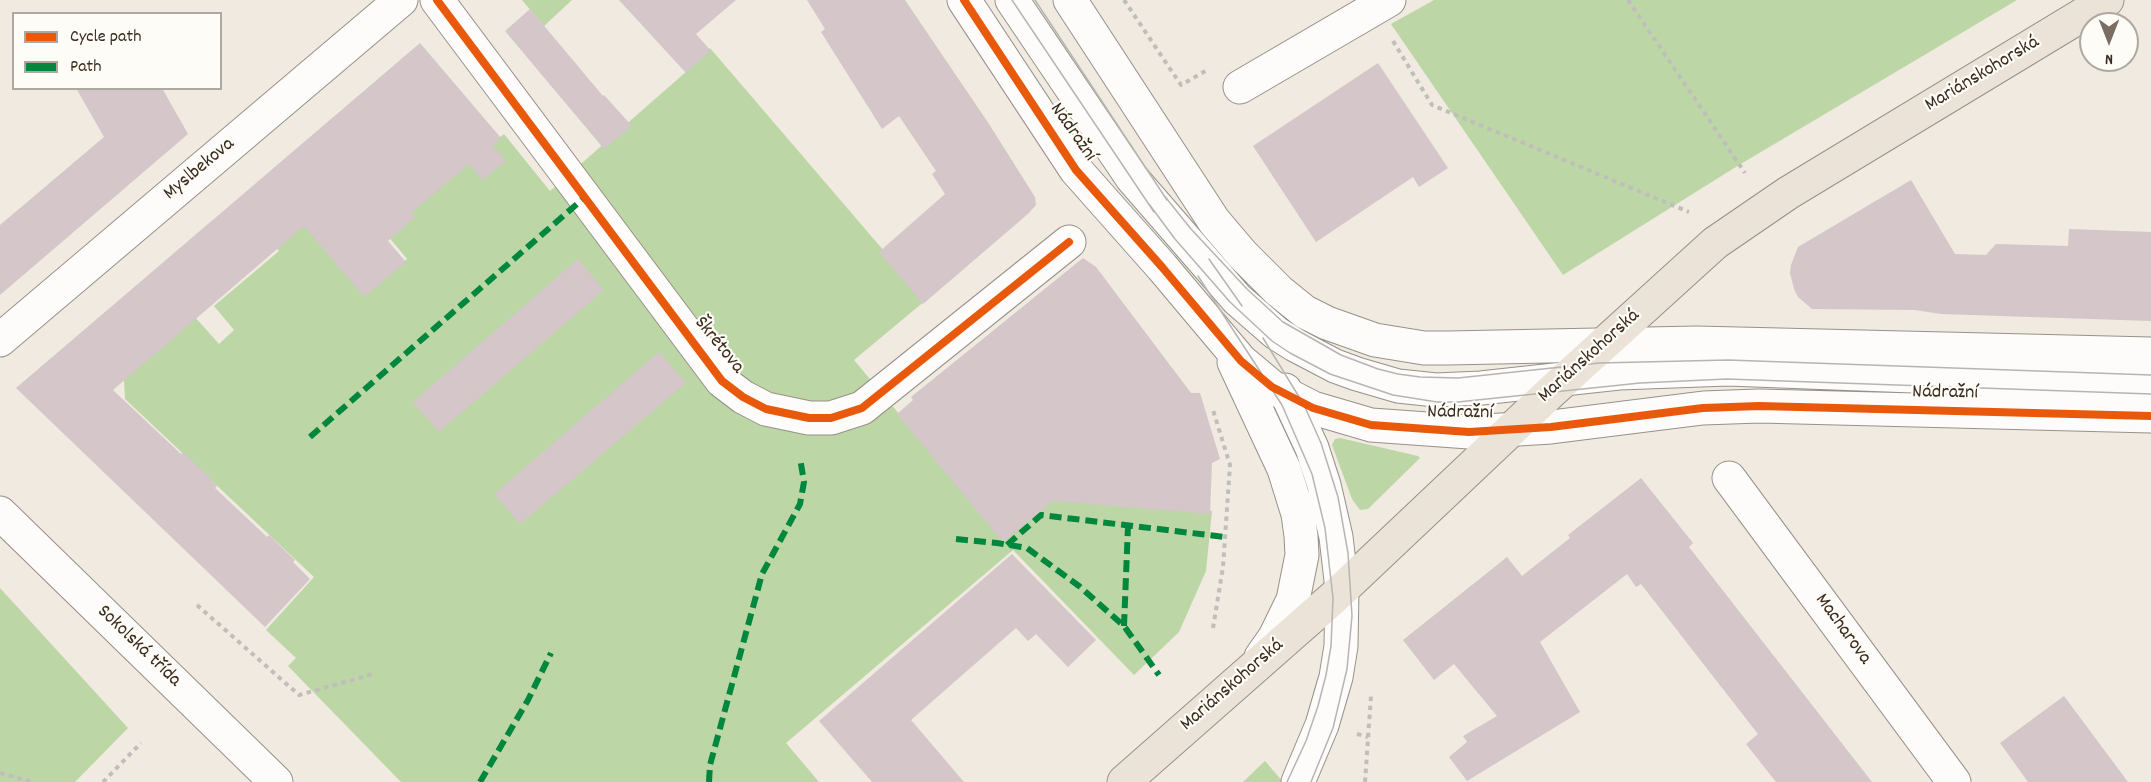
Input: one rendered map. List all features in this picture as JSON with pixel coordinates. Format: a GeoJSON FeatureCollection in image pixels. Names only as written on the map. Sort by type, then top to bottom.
{"type":"FeatureCollection","features":[{"type":"Feature","properties":{"kind":"main road","name":"Mariánskohorská"},"geometry":{"type":"LineString","coordinates":[[1124,782],[1342,589],[1714,243],[1788,193],[2107,0]]}},
{"type":"Feature","properties":{"kind":"street","name":"Myslbekova"},"geometry":{"type":"LineString","coordinates":[[0,340],[401,0]]}},
{"type":"Feature","properties":{"kind":"street","name":"Škrétova"},"geometry":{"type":"LineString","coordinates":[[437,0],[722,381],[743,397],[766,409],[809,418],[831,418],[862,408],[1069,242]]}},
{"type":"Feature","properties":{"kind":"street","name":"Nádražní"},"geometry":{"type":"LineString","coordinates":[[964,0],[1076,170],[1241,361],[1272,387],[1313,408],[1371,425],[1450,431],[1511,430],[1703,408],[1750,407],[2151,416]]}},
{"type":"Feature","properties":{"kind":"street"},"geometry":{"type":"LineString","coordinates":[[1012,0],[1132,178],[1237,298],[1276,333],[1312,355],[1357,374],[1398,386],[1436,390],[1481,388],[1651,371],[1728,369],[2151,385]]}},
{"type":"Feature","properties":{"kind":"street"},"geometry":{"type":"LineString","coordinates":[[1035,0],[1146,168],[1187,242],[1212,275],[1288,395],[1312,448],[1324,485],[1336,537],[1342,589],[1341,646],[1336,677],[1322,725],[1298,782]]}},
{"type":"Feature","properties":{"kind":"street"},"geometry":{"type":"LineString","coordinates":[[1070,0],[1214,221],[1267,280],[1305,312],[1351,333],[1395,344],[1448,348],[1761,344],[2151,354]]}},
{"type":"Feature","properties":{"kind":"street"},"geometry":{"type":"LineString","coordinates":[[1240,87],[1381,4]]}},
{"type":"Feature","properties":{"kind":"street","name":"Nádražní"},"geometry":{"type":"LineString","coordinates":[[1224,342],[1284,469],[1298,514],[1301,536],[1300,565],[1293,600],[1275,637],[1254,667]]}},
{"type":"Feature","properties":{"kind":"street","name":"Macharova"},"geometry":{"type":"LineString","coordinates":[[1729,478],[1954,782]]}},
{"type":"Feature","properties":{"kind":"street","name":"Sokolská třída"},"geometry":{"type":"LineString","coordinates":[[0,513],[276,782]]}},
{"type":"Feature","properties":{"kind":"path"},"geometry":{"type":"LineString","coordinates":[[1124,0],[1181,85],[1210,68]]}},
{"type":"Feature","properties":{"kind":"path"},"geometry":{"type":"LineString","coordinates":[[1628,0],[1744,173]]}},
{"type":"Feature","properties":{"kind":"path"},"geometry":{"type":"LineString","coordinates":[[1381,4],[1432,105],[1689,212]]}},
{"type":"Feature","properties":{"kind":"path"},"geometry":{"type":"LineString","coordinates":[[1212,405],[1230,465],[1222,567],[1213,628]]}},
{"type":"Feature","properties":{"kind":"path"},"geometry":{"type":"LineString","coordinates":[[197,605],[298,695],[373,674]]}},
{"type":"Feature","properties":{"kind":"path"},"geometry":{"type":"LineString","coordinates":[[1365,782],[1372,692]]}},
{"type":"Feature","properties":{"kind":"path"},"geometry":{"type":"LineString","coordinates":[[103,782],[141,743]]}},
{"type":"Feature","properties":{"kind":"path"},"geometry":{"type":"LineString","coordinates":[[0,773],[32,782]]}},
{"type":"Feature","properties":{"kind":"green space"},"geometry":{"type":"Polygon","coordinates":[[[522,0],[572,0],[544,26],[522,0]]]}},
{"type":"Feature","properties":{"kind":"green space"},"geometry":{"type":"Polygon","coordinates":[[[1434,0],[2017,0],[1739,165],[1563,275],[1391,24],[1434,0]]]}},
{"type":"Feature","properties":{"kind":"green space"},"geometry":{"type":"Polygon","coordinates":[[[710,48],[926,300],[854,360],[950,475],[1036,495],[1212,511],[1206,571],[1179,632],[1134,675],[1013,550],[786,743],[819,782],[401,782],[288,666],[296,658],[266,630],[314,577],[125,399],[124,380],[194,316],[219,344],[234,330],[214,306],[279,251],[275,246],[317,211],[366,294],[407,259],[368,212],[457,173],[504,134],[550,191],[687,71],[710,48]]]}},
{"type":"Feature","properties":{"kind":"green space"},"geometry":{"type":"Polygon","coordinates":[[[1340,438],[1420,458],[1368,509],[1360,510],[1352,499],[1332,445],[1335,439],[1340,438]]]}},
{"type":"Feature","properties":{"kind":"green space"},"geometry":{"type":"Polygon","coordinates":[[[0,588],[128,728],[75,782],[0,782],[0,588]]]}},
{"type":"Feature","properties":{"kind":"green space"},"geometry":{"type":"Polygon","coordinates":[[[1265,761],[1283,782],[1243,782],[1265,761]]]}},
{"type":"Feature","properties":{"kind":"building"},"geometry":{"type":"Polygon","coordinates":[[[619,0],[736,0],[696,34],[711,51],[686,73],[619,0]]]}},
{"type":"Feature","properties":{"kind":"building"},"geometry":{"type":"Polygon","coordinates":[[[807,0],[905,0],[989,124],[1035,197],[1036,205],[1029,213],[923,304],[879,252],[945,194],[932,174],[936,171],[899,116],[882,129],[821,32],[825,29],[807,0]]]}},
{"type":"Feature","properties":{"kind":"building"},"geometry":{"type":"Polygon","coordinates":[[[530,9],[603,96],[632,126],[604,149],[505,31],[530,9]]]}},
{"type":"Feature","properties":{"kind":"building"},"geometry":{"type":"Polygon","coordinates":[[[420,43],[501,138],[493,145],[506,161],[483,180],[469,164],[411,213],[415,217],[388,241],[406,262],[364,297],[304,226],[113,390],[181,454],[183,452],[217,486],[215,488],[295,560],[293,562],[310,579],[265,627],[16,388],[420,43]]]}},
{"type":"Feature","properties":{"kind":"building"},"geometry":{"type":"Polygon","coordinates":[[[1378,63],[1448,168],[1419,187],[1413,177],[1316,242],[1253,146],[1378,63]]]}},
{"type":"Feature","properties":{"kind":"building"},"geometry":{"type":"Polygon","coordinates":[[[77,90],[163,90],[188,134],[0,295],[0,225],[104,137],[77,90]]]}},
{"type":"Feature","properties":{"kind":"building"},"geometry":{"type":"Polygon","coordinates":[[[1911,180],[1955,254],[1986,255],[1996,244],[2068,246],[2069,229],[2151,232],[2151,321],[1941,314],[1915,310],[1812,309],[1798,297],[1790,273],[1798,247],[1911,180]]]}},
{"type":"Feature","properties":{"kind":"building"},"geometry":{"type":"Polygon","coordinates":[[[1083,258],[1096,267],[1191,393],[1200,393],[1220,459],[1212,463],[1210,514],[1053,501],[1003,542],[897,414],[913,400],[911,397],[1083,258]]]}},
{"type":"Feature","properties":{"kind":"building"},"geometry":{"type":"Polygon","coordinates":[[[578,259],[604,290],[439,432],[413,402],[578,259]]]}},
{"type":"Feature","properties":{"kind":"building"},"geometry":{"type":"Polygon","coordinates":[[[659,352],[686,383],[520,524],[494,494],[659,352]]]}},
{"type":"Feature","properties":{"kind":"building"},"geometry":{"type":"Polygon","coordinates":[[[1641,478],[1693,543],[1689,547],[1872,782],[1776,782],[1746,744],[1758,734],[1641,584],[1636,587],[1627,574],[1540,642],[1580,712],[1467,781],[1449,757],[1467,742],[1463,736],[1497,716],[1454,664],[1434,680],[1403,640],[1507,557],[1522,576],[1570,538],[1568,535],[1641,478]]]}},
{"type":"Feature","properties":{"kind":"building"},"geometry":{"type":"Polygon","coordinates":[[[1012,554],[1096,640],[1068,667],[1036,634],[1028,641],[1016,628],[911,720],[964,782],[872,782],[819,721],[1012,554]]]}},
{"type":"Feature","properties":{"kind":"building"},"geometry":{"type":"Polygon","coordinates":[[[2064,696],[2128,782],[2028,782],[2000,743],[2064,696]]]}},
{"type":"Feature","properties":{"kind":"tram line"},"geometry":{"type":"LineString","coordinates":[[1012,0],[1154,212]]}},
{"type":"Feature","properties":{"kind":"tram line"},"geometry":{"type":"LineString","coordinates":[[1035,0],[1167,200]]}},
{"type":"Feature","properties":{"kind":"tram line"},"geometry":{"type":"LineString","coordinates":[[1163,194],[1191,229],[1247,289],[1283,322],[1341,355],[1398,374],[1458,378],[1599,363],[1728,360],[2151,375]]}},
{"type":"Feature","properties":{"kind":"tram line"},"geometry":{"type":"LineString","coordinates":[[1149,204],[1175,239],[1230,302],[1272,341],[1330,374],[1393,395],[1437,402],[1458,402],[1640,383],[1727,379],[2151,394]]}},
{"type":"Feature","properties":{"kind":"tram line"},"geometry":{"type":"LineString","coordinates":[[1209,259],[1242,306]]}},
{"type":"Feature","properties":{"kind":"tram line"},"geometry":{"type":"LineString","coordinates":[[1198,276],[1282,405],[1312,474],[1325,528],[1333,598],[1331,646],[1318,706],[1306,741],[1287,782]]}},
{"type":"Feature","properties":{"kind":"tram line"},"geometry":{"type":"LineString","coordinates":[[1263,338],[1304,405],[1321,443],[1338,497],[1348,553],[1352,616],[1347,669],[1333,728],[1311,782]]}},
{"type":"Feature","properties":{"kind":"marked path"},"geometry":{"type":"LineString","coordinates":[[310,437],[585,197]]}},
{"type":"Feature","properties":{"kind":"marked path"},"geometry":{"type":"LineString","coordinates":[[709,782],[710,765],[762,574],[800,504],[804,482],[800,458]]}},
{"type":"Feature","properties":{"kind":"marked path"},"geometry":{"type":"LineString","coordinates":[[1007,545],[1041,515],[1225,537]]}},
{"type":"Feature","properties":{"kind":"marked path"},"geometry":{"type":"LineString","coordinates":[[1124,626],[1128,526]]}},
{"type":"Feature","properties":{"kind":"marked path"},"geometry":{"type":"LineString","coordinates":[[956,539],[1027,548],[1079,586],[1124,626],[1159,675]]}},
{"type":"Feature","properties":{"kind":"marked path"},"geometry":{"type":"LineString","coordinates":[[480,782],[528,700],[551,653]]}},
{"type":"Feature","properties":{"kind":"cycle path"},"geometry":{"type":"LineString","coordinates":[[437,0],[722,381],[743,397],[766,409],[809,418],[831,418],[862,408],[1069,242]]}},
{"type":"Feature","properties":{"kind":"cycle path"},"geometry":{"type":"LineString","coordinates":[[964,0],[1076,170],[1241,361],[1272,387],[1313,408],[1371,425],[1469,432],[1551,427],[1703,408],[1759,406],[2151,416]]}}]}
